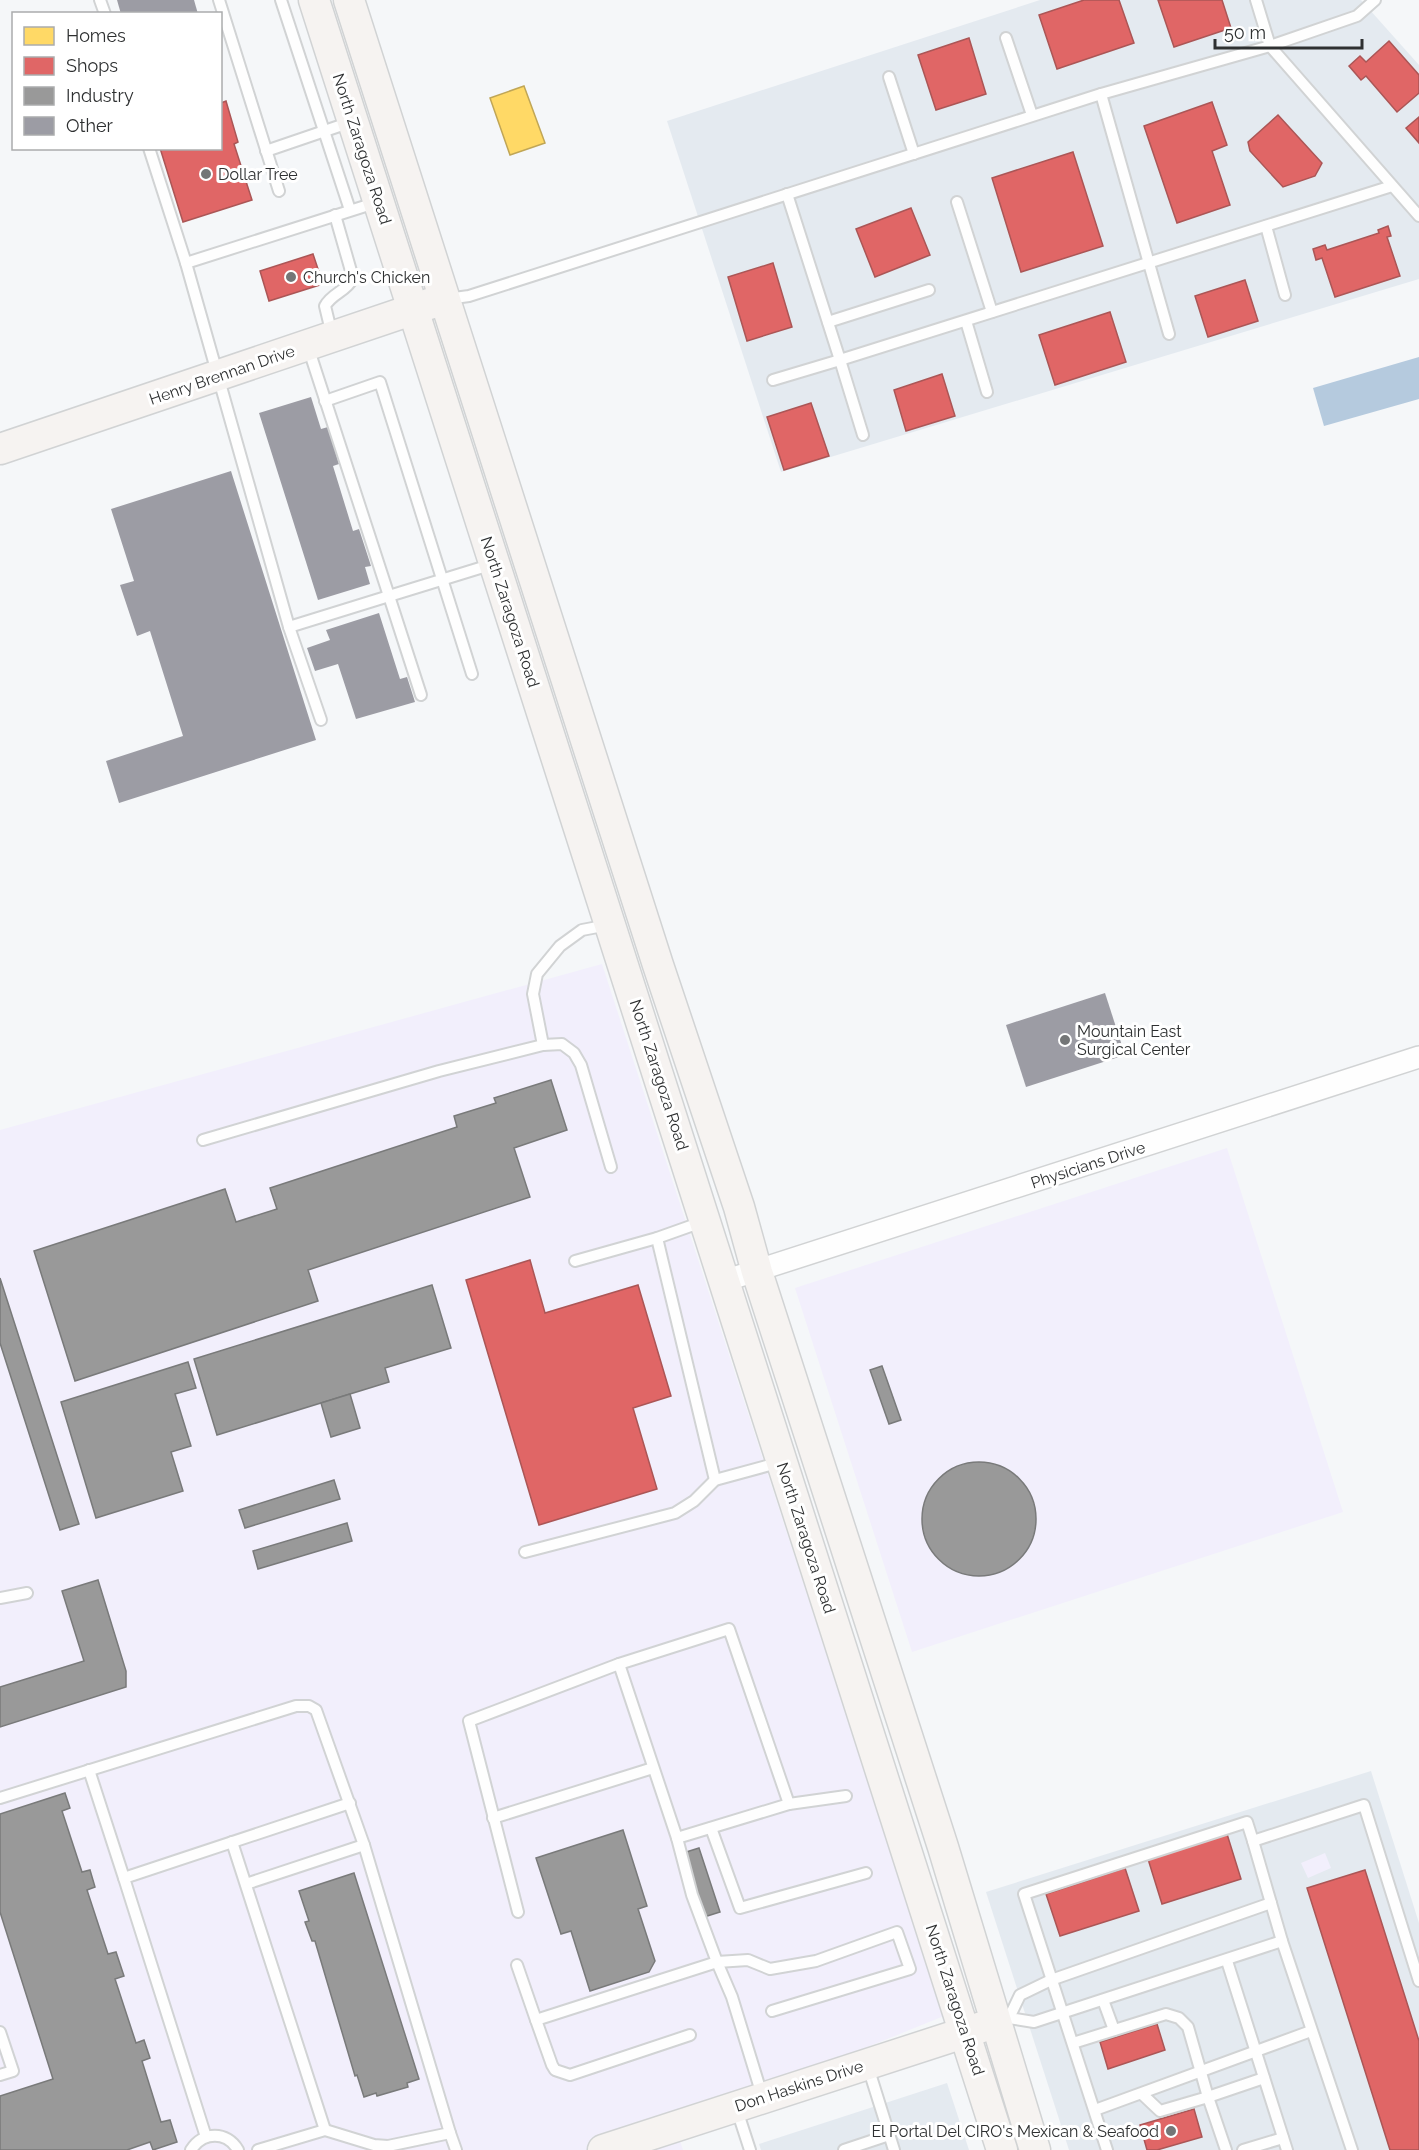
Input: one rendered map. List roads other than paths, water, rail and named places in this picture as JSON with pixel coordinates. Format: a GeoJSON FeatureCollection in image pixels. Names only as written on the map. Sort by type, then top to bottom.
{"type":"FeatureCollection","features":[{"type":"Feature","properties":{"kind":"main road","name":"North Zaragoza Road"},"geometry":{"type":"LineString","coordinates":[[314,0],[1002,2150]]}},
{"type":"Feature","properties":{"kind":"main road"},"geometry":{"type":"LineString","coordinates":[[335,0],[352,54],[373,76]]}},
{"type":"Feature","properties":{"kind":"main road","name":"North Zaragoza Road"},"geometry":{"type":"LineString","coordinates":[[350,0],[698,1088],[739,1207],[757,1272],[943,1847],[1002,2020],[1035,2150]]}},
{"type":"Feature","properties":{"kind":"main road","name":"Henry Brennan Drive"},"geometry":{"type":"LineString","coordinates":[[0,449],[444,299]]}},
{"type":"Feature","properties":{"kind":"main road"},"geometry":{"type":"LineString","coordinates":[[555,751],[574,764],[590,792],[607,802]]}},
{"type":"Feature","properties":{"kind":"main road"},"geometry":{"type":"LineString","coordinates":[[781,1462],[801,1468],[810,1486],[827,1538],[848,1553]]}},
{"type":"Feature","properties":{"kind":"main road","name":"Don Haskins Drive"},"geometry":{"type":"LineString","coordinates":[[603,2150],[1002,2020]]}},
{"type":"Feature","properties":{"kind":"street","name":"Physicians Drive"},"geometry":{"type":"LineString","coordinates":[[724,1281],[1419,1057]]}},
{"type":"Feature","properties":{"kind":"lane"},"geometry":{"type":"LineString","coordinates":[[219,0],[279,191]]}},
{"type":"Feature","properties":{"kind":"lane"},"geometry":{"type":"LineString","coordinates":[[281,0],[350,210]]}},
{"type":"Feature","properties":{"kind":"lane"},"geometry":{"type":"LineString","coordinates":[[1256,0],[1270,46],[1419,216]]}},
{"type":"Feature","properties":{"kind":"lane"},"geometry":{"type":"LineString","coordinates":[[444,299],[469,296],[1032,115],[1270,46],[1357,16],[1376,0]]}},
{"type":"Feature","properties":{"kind":"lane"},"geometry":{"type":"LineString","coordinates":[[1006,38],[1032,115]]}},
{"type":"Feature","properties":{"kind":"lane"},"geometry":{"type":"LineString","coordinates":[[889,77],[914,154]]}},
{"type":"Feature","properties":{"kind":"lane"},"geometry":{"type":"LineString","coordinates":[[1101,94],[1169,334]]}},
{"type":"Feature","properties":{"kind":"lane"},"geometry":{"type":"LineString","coordinates":[[266,151],[353,121]]}},
{"type":"Feature","properties":{"kind":"lane"},"geometry":{"type":"LineString","coordinates":[[150,150],[220,376],[289,627],[321,720]]}},
{"type":"Feature","properties":{"kind":"lane"},"geometry":{"type":"LineString","coordinates":[[773,380],[1392,186]]}},
{"type":"Feature","properties":{"kind":"lane"},"geometry":{"type":"LineString","coordinates":[[787,194],[863,435]]}},
{"type":"Feature","properties":{"kind":"lane"},"geometry":{"type":"LineString","coordinates":[[186,263],[379,202]]}},
{"type":"Feature","properties":{"kind":"lane"},"geometry":{"type":"LineString","coordinates":[[957,202],[992,312]]}},
{"type":"Feature","properties":{"kind":"lane"},"geometry":{"type":"LineString","coordinates":[[335,215],[353,278],[344,290],[333,294],[325,306],[320,342],[326,401],[421,695]]}},
{"type":"Feature","properties":{"kind":"lane"},"geometry":{"type":"LineString","coordinates":[[1266,226],[1285,295]]}},
{"type":"Feature","properties":{"kind":"lane"},"geometry":{"type":"LineString","coordinates":[[828,322],[928,290]]}},
{"type":"Feature","properties":{"kind":"lane"},"geometry":{"type":"LineString","coordinates":[[966,321],[987,392]]}},
{"type":"Feature","properties":{"kind":"lane"},"geometry":{"type":"LineString","coordinates":[[326,401],[380,382],[472,674]]}},
{"type":"Feature","properties":{"kind":"lane"},"geometry":{"type":"LineString","coordinates":[[289,627],[494,564]]}},
{"type":"Feature","properties":{"kind":"lane"},"geometry":{"type":"LineString","coordinates":[[543,1045],[533,994],[537,974],[560,946],[582,930],[611,924]]}},
{"type":"Feature","properties":{"kind":"lane"},"geometry":{"type":"LineString","coordinates":[[203,1140],[439,1071],[543,1045],[562,1044],[574,1053],[581,1065],[611,1167]]}},
{"type":"Feature","properties":{"kind":"lane"},"geometry":{"type":"LineString","coordinates":[[574,1261],[657,1238],[705,1220]]}},
{"type":"Feature","properties":{"kind":"lane"},"geometry":{"type":"LineString","coordinates":[[657,1238],[715,1480]]}},
{"type":"Feature","properties":{"kind":"lane"},"geometry":{"type":"LineString","coordinates":[[525,1552],[675,1514],[694,1501],[715,1480],[781,1462]]}},
{"type":"Feature","properties":{"kind":"lane"},"geometry":{"type":"LineString","coordinates":[[0,1598],[27,1593]]}},
{"type":"Feature","properties":{"kind":"lane"},"geometry":{"type":"LineString","coordinates":[[518,1912],[469,1721],[619,1664],[729,1629],[789,1804]]}},
{"type":"Feature","properties":{"kind":"lane"},"geometry":{"type":"LineString","coordinates":[[619,1664],[677,1838],[692,1895],[732,1997],[750,2102],[750,2150]]}},
{"type":"Feature","properties":{"kind":"lane"},"geometry":{"type":"LineString","coordinates":[[0,1798],[296,1706],[309,1706],[316,1710],[364,1845],[456,2150]]}},
{"type":"Feature","properties":{"kind":"lane"},"geometry":{"type":"LineString","coordinates":[[493,1818],[653,1768]]}},
{"type":"Feature","properties":{"kind":"lane"},"geometry":{"type":"LineString","coordinates":[[89,1770],[206,2137]]}},
{"type":"Feature","properties":{"kind":"lane"},"geometry":{"type":"LineString","coordinates":[[677,1838],[789,1804],[846,1796]]}},
{"type":"Feature","properties":{"kind":"lane"},"geometry":{"type":"LineString","coordinates":[[124,1878],[350,1803]]}},
{"type":"Feature","properties":{"kind":"lane"},"geometry":{"type":"LineString","coordinates":[[1253,1841],[1364,1805],[1419,1982]]}},
{"type":"Feature","properties":{"kind":"lane"},"geometry":{"type":"LineString","coordinates":[[1107,2150],[1024,1894],[1246,1822],[1311,2031],[1352,2150]]}},
{"type":"Feature","properties":{"kind":"lane"},"geometry":{"type":"LineString","coordinates":[[711,1828],[740,1908],[866,1873]]}},
{"type":"Feature","properties":{"kind":"lane"},"geometry":{"type":"LineString","coordinates":[[232,1842],[325,2130]]}},
{"type":"Feature","properties":{"kind":"lane"},"geometry":{"type":"LineString","coordinates":[[246,1884],[364,1845]]}},
{"type":"Feature","properties":{"kind":"lane"},"geometry":{"type":"LineString","coordinates":[[1002,2020],[1020,1995],[1051,1980],[1271,1903]]}},
{"type":"Feature","properties":{"kind":"lane"},"geometry":{"type":"LineString","coordinates":[[536,2020],[717,1962],[748,1960],[770,1969],[816,1961],[897,1932],[910,1969],[772,2011]]}},
{"type":"Feature","properties":{"kind":"lane"},"geometry":{"type":"LineString","coordinates":[[1002,2020],[1034,2022],[1227,1961],[1282,1941]]}},
{"type":"Feature","properties":{"kind":"lane"},"geometry":{"type":"LineString","coordinates":[[1227,1961],[1287,2150]]}},
{"type":"Feature","properties":{"kind":"lane"},"geometry":{"type":"LineString","coordinates":[[518,1965],[555,2070],[570,2074],[690,2035]]}},
{"type":"Feature","properties":{"kind":"lane"},"geometry":{"type":"LineString","coordinates":[[1103,2000],[1114,2030]]}},
{"type":"Feature","properties":{"kind":"lane"},"geometry":{"type":"LineString","coordinates":[[1073,2043],[1166,2014],[1179,2018],[1188,2027],[1200,2072],[1226,2150]]}},
{"type":"Feature","properties":{"kind":"lane"},"geometry":{"type":"LineString","coordinates":[[1095,2110],[1311,2031]]}},
{"type":"Feature","properties":{"kind":"lane"},"geometry":{"type":"LineString","coordinates":[[0,2032],[13,2071],[0,2075]]}},
{"type":"Feature","properties":{"kind":"lane"},"geometry":{"type":"LineString","coordinates":[[867,2065],[894,2150]]}},
{"type":"Feature","properties":{"kind":"lane"},"geometry":{"type":"LineString","coordinates":[[1142,2094],[1160,2111],[1264,2078]]}},
{"type":"Feature","properties":{"kind":"lane"},"geometry":{"type":"LineString","coordinates":[[258,2150],[325,2130],[374,2145],[388,2146],[450,2133]]}},
{"type":"Feature","properties":{"kind":"lane"},"geometry":{"type":"LineString","coordinates":[[844,2150],[889,2135]]}},
{"type":"Feature","properties":{"kind":"lane"},"geometry":{"type":"LineString","coordinates":[[191,2150],[206,2137],[224,2136],[238,2150]]}},
{"type":"Feature","properties":{"kind":"lane"},"geometry":{"type":"LineString","coordinates":[[1243,2150],[1283,2138]]}},
{"type":"Feature","properties":{"kind":"water"},"geometry":{"type":"Polygon","coordinates":[[[1419,357],[1419,399],[1324,426],[1313,388],[1419,357]]]}},
{"type":"Feature","properties":{"kind":"place","name":"Dollar Tree"},"geometry":{"type":"Point","coordinates":[206,174]}},
{"type":"Feature","properties":{"kind":"place","name":"Church's Chicken"},"geometry":{"type":"Point","coordinates":[291,277]}},
{"type":"Feature","properties":{"kind":"place","name":"Mountain East Surgical Center"},"geometry":{"type":"Point","coordinates":[1065,1040]}},
{"type":"Feature","properties":{"kind":"place","name":"El Portal Del CIRO's Mexican & Seafood"},"geometry":{"type":"Point","coordinates":[1171,2131]}}]}
